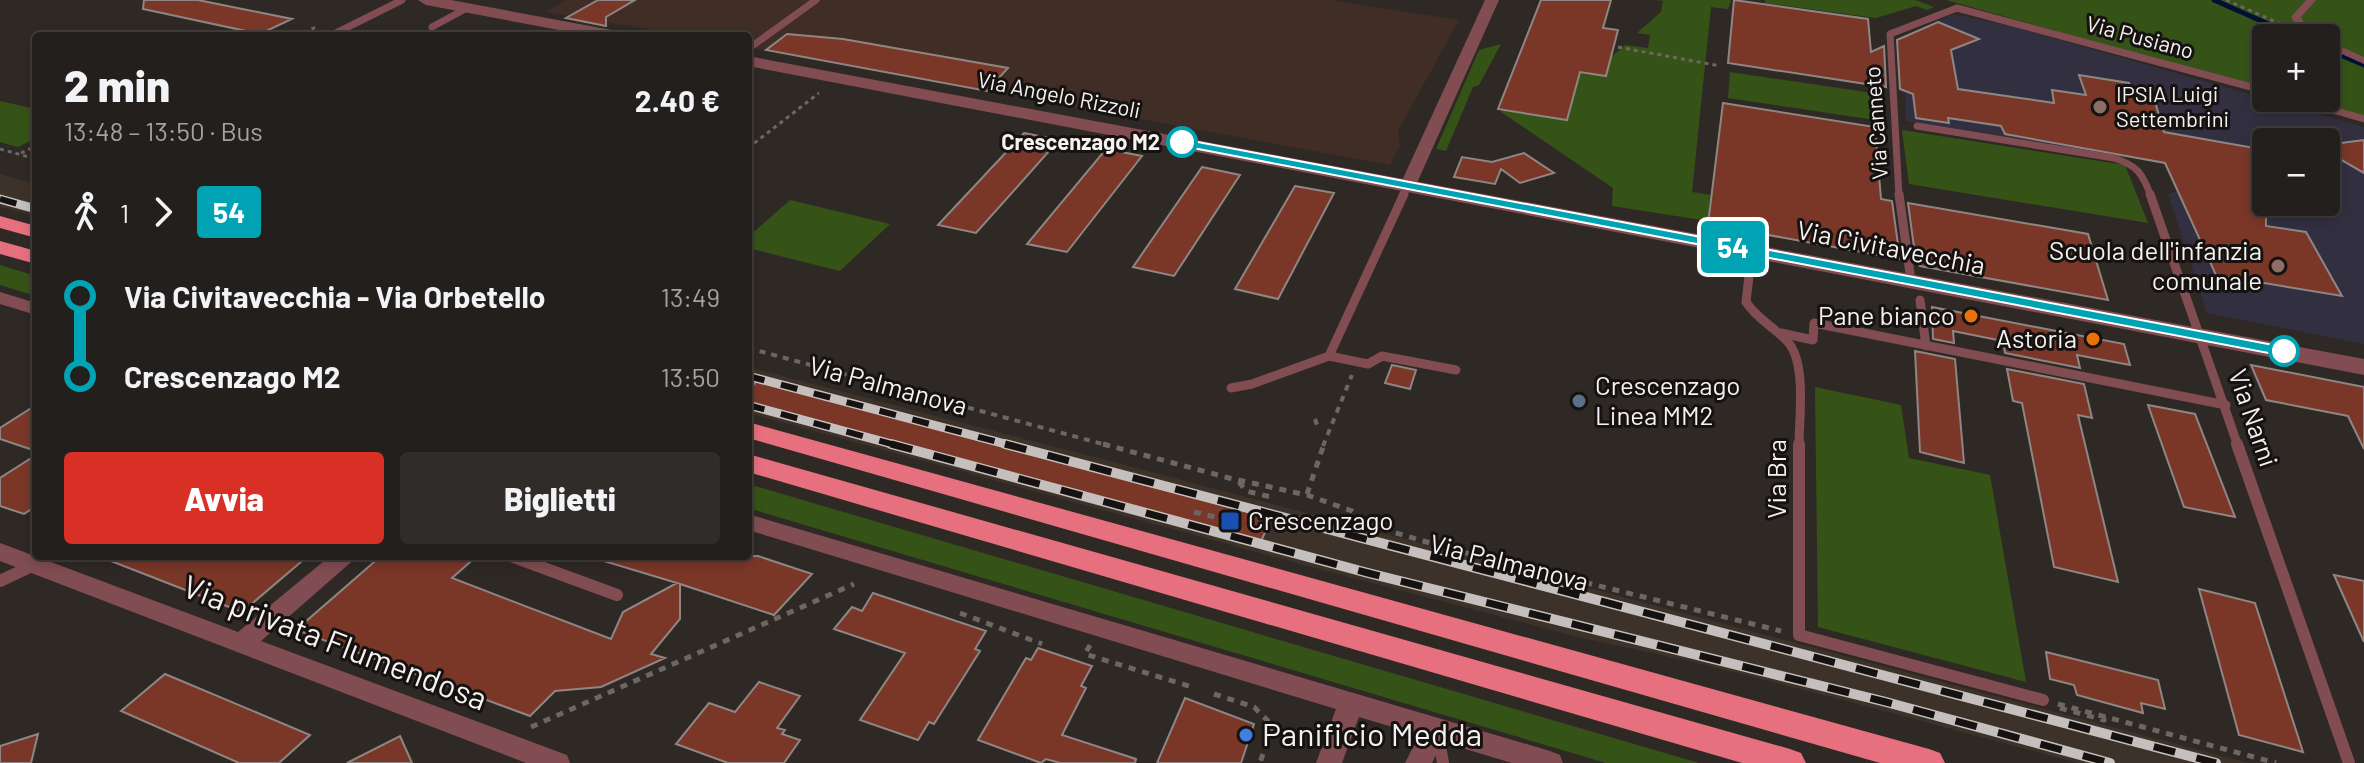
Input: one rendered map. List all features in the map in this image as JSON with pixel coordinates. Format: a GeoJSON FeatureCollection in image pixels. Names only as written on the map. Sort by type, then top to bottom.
{"type":"FeatureCollection","features":[{"type":"Feature","properties":{"kind":"highway"},"geometry":{"type":"LineString","coordinates":[[0,222],[32,231]]}},
{"type":"Feature","properties":{"kind":"highway"},"geometry":{"type":"LineString","coordinates":[[0,247],[32,257]]}},
{"type":"Feature","properties":{"kind":"highway"},"geometry":{"type":"LineString","coordinates":[[752,431],[1929,763]]}},
{"type":"Feature","properties":{"kind":"highway"},"geometry":{"type":"LineString","coordinates":[[752,464],[1790,763]]}},
{"type":"Feature","properties":{"kind":"street"},"geometry":{"type":"LineString","coordinates":[[426,0],[596,32]]}},
{"type":"Feature","properties":{"kind":"street"},"geometry":{"type":"LineString","coordinates":[[1408,185],[1492,0]]}},
{"type":"Feature","properties":{"kind":"street"},"geometry":{"type":"LineString","coordinates":[[2300,24],[2296,17],[2311,0]]}},
{"type":"Feature","properties":{"kind":"street"},"geometry":{"type":"LineString","coordinates":[[2340,50],[2364,61]]}},
{"type":"Feature","properties":{"kind":"street","name":"Via Angelo Rizzoli"},"geometry":{"type":"LineString","coordinates":[[752,62],[1408,185]]}},
{"type":"Feature","properties":{"kind":"street","name":"Via Civitavecchia"},"geometry":{"type":"LineString","coordinates":[[1408,185],[1752,250],[1916,290],[2199,335],[2364,367]]}},
{"type":"Feature","properties":{"kind":"street"},"geometry":{"type":"LineString","coordinates":[[0,298],[32,308]]}},
{"type":"Feature","properties":{"kind":"street"},"geometry":{"type":"LineString","coordinates":[[752,523],[1436,728],[1518,758],[1550,763]]}},
{"type":"Feature","properties":{"kind":"street","name":"Via privata Flumendosa"},"geometry":{"type":"LineString","coordinates":[[0,552],[512,752],[557,763]]}},
{"type":"Feature","properties":{"kind":"street"},"geometry":{"type":"LineString","coordinates":[[239,645],[341,560]]}},
{"type":"Feature","properties":{"kind":"street"},"geometry":{"type":"LineString","coordinates":[[1329,763],[1351,703]]}},
{"type":"Feature","properties":{"kind":"street"},"geometry":{"type":"LineString","coordinates":[[1418,763],[1436,728]]}},
{"type":"Feature","properties":{"kind":"lane"},"geometry":{"type":"LineString","coordinates":[[338,32],[402,0]]}},
{"type":"Feature","properties":{"kind":"lane"},"geometry":{"type":"LineString","coordinates":[[752,46],[816,0]]}},
{"type":"Feature","properties":{"kind":"lane"},"geometry":{"type":"LineString","coordinates":[[432,27],[467,8]]}},
{"type":"Feature","properties":{"kind":"lane","name":"Via Pusiano"},"geometry":{"type":"LineString","coordinates":[[1957,8],[2252,87]]}},
{"type":"Feature","properties":{"kind":"lane","name":"Via Canneto"},"geometry":{"type":"LineString","coordinates":[[1916,290],[1901,223],[1890,34],[1957,8]]}},
{"type":"Feature","properties":{"kind":"lane"},"geometry":{"type":"LineString","coordinates":[[2340,112],[2364,119]]}},
{"type":"Feature","properties":{"kind":"lane","name":"Via Narni"},"geometry":{"type":"LineString","coordinates":[[1917,126],[2114,158],[2142,172],[2349,763]]}},
{"type":"Feature","properties":{"kind":"lane"},"geometry":{"type":"LineString","coordinates":[[1329,356],[1408,185]]}},
{"type":"Feature","properties":{"kind":"lane","name":"Via Bra"},"geometry":{"type":"LineString","coordinates":[[1752,250],[1746,302],[1756,316],[1793,345],[1799,360],[1799,635]]}},
{"type":"Feature","properties":{"kind":"lane"},"geometry":{"type":"LineString","coordinates":[[1916,290],[1926,346]]}},
{"type":"Feature","properties":{"kind":"lane"},"geometry":{"type":"LineString","coordinates":[[1777,332],[1813,340],[1814,323],[2226,405]]}},
{"type":"Feature","properties":{"kind":"lane"},"geometry":{"type":"LineString","coordinates":[[1231,388],[1252,384],[1329,356],[1368,364],[1382,356],[1456,370]]}},
{"type":"Feature","properties":{"kind":"lane"},"geometry":{"type":"LineString","coordinates":[[522,560],[617,595]]}},
{"type":"Feature","properties":{"kind":"lane"},"geometry":{"type":"LineString","coordinates":[[0,581],[34,565]]}},
{"type":"Feature","properties":{"kind":"lane"},"geometry":{"type":"LineString","coordinates":[[1799,635],[2043,700]]}},
{"type":"Feature","properties":{"kind":"lane"},"geometry":{"type":"LineString","coordinates":[[1436,728],[1443,763]]}},
{"type":"Feature","properties":{"kind":"path"},"geometry":{"type":"LineString","coordinates":[[2226,0],[2283,24]]}},
{"type":"Feature","properties":{"kind":"path"},"geometry":{"type":"LineString","coordinates":[[1618,47],[1720,66]]}},
{"type":"Feature","properties":{"kind":"path"},"geometry":{"type":"LineString","coordinates":[[752,145],[826,88]]}},
{"type":"Feature","properties":{"kind":"path"},"geometry":{"type":"LineString","coordinates":[[19,154],[32,148]]}},
{"type":"Feature","properties":{"kind":"path"},"geometry":{"type":"LineString","coordinates":[[0,149],[32,158]]}},
{"type":"Feature","properties":{"kind":"path","name":"Via Palmanova"},"geometry":{"type":"LineString","coordinates":[[752,349],[1233,479],[1307,495],[1352,511],[1369,525],[1440,546],[1799,635]]}},
{"type":"Feature","properties":{"kind":"path"},"geometry":{"type":"LineString","coordinates":[[1307,495],[1322,448],[1358,362]]}},
{"type":"Feature","properties":{"kind":"path"},"geometry":{"type":"LineString","coordinates":[[1315,419],[1318,428]]}},
{"type":"Feature","properties":{"kind":"path"},"geometry":{"type":"LineString","coordinates":[[1233,479],[1246,491],[1275,498]]}},
{"type":"Feature","properties":{"kind":"path"},"geometry":{"type":"LineString","coordinates":[[1194,512],[1228,520]]}},
{"type":"Feature","properties":{"kind":"path"},"geometry":{"type":"LineString","coordinates":[[512,752],[854,584]]}},
{"type":"Feature","properties":{"kind":"path"},"geometry":{"type":"LineString","coordinates":[[960,613],[1042,644]]}},
{"type":"Feature","properties":{"kind":"path"},"geometry":{"type":"LineString","coordinates":[[1214,694],[1254,707],[1272,725],[1260,763]]}},
{"type":"Feature","properties":{"kind":"path"},"geometry":{"type":"LineString","coordinates":[[2043,700],[2276,763]]}},
{"type":"Feature","properties":{"kind":"shaded area"},"geometry":{"type":"Polygon","coordinates":[[[566,0],[1330,0],[1459,20],[1398,131],[1400,146],[1390,165],[752,48],[752,32],[666,32],[545,12],[566,0]]]}},
{"type":"Feature","properties":{"kind":"shaded area","name":"IPSIA Luigi Settembrini"},"geometry":{"type":"Polygon","coordinates":[[[1953,14],[2011,26],[2252,95],[2252,112],[2312,112],[2364,127],[2364,140],[2340,144],[2340,128],[2252,128],[2252,216],[2340,216],[2340,159],[2364,173],[2364,344],[2207,313],[2168,194],[2178,191],[2165,163],[1906,121],[1905,37],[1953,14]]]}},
{"type":"Feature","properties":{"kind":"shaded area"},"geometry":{"type":"Polygon","coordinates":[[[0,174],[32,183],[32,215],[0,207],[0,174]]]}},
{"type":"Feature","properties":{"kind":"shaded area"},"geometry":{"type":"Polygon","coordinates":[[[752,368],[2248,763],[2078,763],[1847,701],[1698,663],[1586,639],[752,414],[752,368]]]}},
{"type":"Feature","properties":{"kind":"green space"},"geometry":{"type":"Polygon","coordinates":[[[1656,0],[1731,0],[1728,9],[1711,7],[1692,192],[1710,195],[1708,221],[1612,206],[1613,188],[1501,112],[1526,90],[1595,65],[1625,45],[1648,48],[1650,35],[1637,33],[1661,12],[1663,1],[1656,0]]]}},
{"type":"Feature","properties":{"kind":"green space"},"geometry":{"type":"Polygon","coordinates":[[[1765,0],[1915,0],[1934,7],[1927,10],[1916,6],[1876,18],[1765,3],[1765,0]]]}},
{"type":"Feature","properties":{"kind":"green space"},"geometry":{"type":"Polygon","coordinates":[[[1946,0],[2364,0],[2364,117],[2340,110],[2340,24],[2252,24],[2252,86],[1946,0]]]}},
{"type":"Feature","properties":{"kind":"green space"},"geometry":{"type":"Polygon","coordinates":[[[1501,44],[1479,85],[1473,87],[1446,151],[1436,149],[1479,50],[1501,44]]]}},
{"type":"Feature","properties":{"kind":"green space"},"geometry":{"type":"Polygon","coordinates":[[[1730,72],[1879,94],[1882,121],[1728,98],[1730,72]]]}},
{"type":"Feature","properties":{"kind":"green space"},"geometry":{"type":"Polygon","coordinates":[[[0,101],[32,108],[32,140],[18,147],[0,142],[0,101]]]}},
{"type":"Feature","properties":{"kind":"green space"},"geometry":{"type":"Polygon","coordinates":[[[1902,130],[2125,165],[2148,223],[1909,184],[1902,130]]]}},
{"type":"Feature","properties":{"kind":"green space"},"geometry":{"type":"Polygon","coordinates":[[[790,200],[890,224],[840,271],[752,249],[752,233],[790,200]]]}},
{"type":"Feature","properties":{"kind":"green space"},"geometry":{"type":"Polygon","coordinates":[[[0,265],[32,275],[32,295],[0,285],[0,265]]]}},
{"type":"Feature","properties":{"kind":"green space"},"geometry":{"type":"Polygon","coordinates":[[[1815,387],[1901,405],[1909,458],[1990,475],[2026,682],[1818,627],[1815,387]]]}},
{"type":"Feature","properties":{"kind":"green space"},"geometry":{"type":"Polygon","coordinates":[[[752,485],[1699,763],[1606,763],[752,509],[752,485]]]}},
{"type":"Feature","properties":{"kind":"building"},"geometry":{"type":"Polygon","coordinates":[[[144,0],[198,0],[292,19],[264,32],[251,32],[143,9],[144,0]]]}},
{"type":"Feature","properties":{"kind":"building"},"geometry":{"type":"Polygon","coordinates":[[[598,0],[635,0],[606,17],[606,26],[566,18],[598,0]]]}},
{"type":"Feature","properties":{"kind":"building"},"geometry":{"type":"Polygon","coordinates":[[[1541,0],[1611,0],[1603,28],[1618,30],[1606,76],[1580,72],[1567,120],[1498,109],[1541,0]]]}},
{"type":"Feature","properties":{"kind":"building"},"geometry":{"type":"Polygon","coordinates":[[[1734,0],[1868,19],[1871,52],[1884,46],[1886,87],[1728,63],[1734,0]]]}},
{"type":"Feature","properties":{"kind":"building"},"geometry":{"type":"Polygon","coordinates":[[[1938,22],[1979,39],[1951,50],[1958,89],[2054,103],[2052,90],[2086,95],[2079,75],[2129,83],[2133,92],[2153,95],[2164,132],[2252,148],[2252,216],[2266,216],[2266,226],[2306,232],[2342,296],[2216,275],[2165,163],[2005,134],[2001,126],[1948,118],[1949,123],[1916,118],[1913,94],[1900,89],[1897,40],[1938,22]]]}},
{"type":"Feature","properties":{"kind":"building"},"geometry":{"type":"Polygon","coordinates":[[[787,34],[843,39],[1008,68],[987,91],[766,50],[787,34]]]}},
{"type":"Feature","properties":{"kind":"building"},"geometry":{"type":"Polygon","coordinates":[[[1723,103],[1875,127],[1881,199],[1892,201],[1900,259],[1708,224],[1723,103]]]}},
{"type":"Feature","properties":{"kind":"building"},"geometry":{"type":"Polygon","coordinates":[[[1024,133],[1059,140],[976,233],[938,225],[1024,133]]]}},
{"type":"Feature","properties":{"kind":"building"},"geometry":{"type":"Polygon","coordinates":[[[2364,140],[2364,173],[2340,159],[2340,143],[2364,140]]]}},
{"type":"Feature","properties":{"kind":"building"},"geometry":{"type":"Polygon","coordinates":[[[1106,149],[1142,156],[1067,252],[1027,244],[1106,149]]]}},
{"type":"Feature","properties":{"kind":"building"},"geometry":{"type":"Polygon","coordinates":[[[1524,153],[1554,173],[1520,183],[1501,169],[1495,184],[1454,177],[1462,157],[1492,162],[1524,153]]]}},
{"type":"Feature","properties":{"kind":"building"},"geometry":{"type":"Polygon","coordinates":[[[1202,167],[1240,175],[1174,276],[1133,267],[1202,167]]]}},
{"type":"Feature","properties":{"kind":"building"},"geometry":{"type":"Polygon","coordinates":[[[1295,186],[1334,193],[1278,299],[1235,289],[1295,186]]]}},
{"type":"Feature","properties":{"kind":"building"},"geometry":{"type":"Polygon","coordinates":[[[1908,203],[2088,234],[2108,300],[1920,266],[1916,262],[1908,203]]]}},
{"type":"Feature","properties":{"kind":"building"},"geometry":{"type":"Polygon","coordinates":[[[1932,307],[2124,344],[2130,365],[2077,355],[2080,368],[2005,353],[2003,341],[1953,331],[1954,343],[1933,339],[1932,307]]]}},
{"type":"Feature","properties":{"kind":"building"},"geometry":{"type":"Polygon","coordinates":[[[1915,351],[1955,359],[1964,463],[1920,452],[1915,351]]]}},
{"type":"Feature","properties":{"kind":"building"},"geometry":{"type":"Polygon","coordinates":[[[1392,365],[1416,370],[1410,389],[1385,383],[1392,365]]]}},
{"type":"Feature","properties":{"kind":"building"},"geometry":{"type":"Polygon","coordinates":[[[2251,365],[2364,387],[2364,449],[2348,416],[2266,400],[2251,365]]]}},
{"type":"Feature","properties":{"kind":"building"},"geometry":{"type":"Polygon","coordinates":[[[2007,369],[2084,384],[2092,418],[2078,415],[2118,582],[2054,567],[2022,403],[2013,401],[2007,369]]]}},
{"type":"Feature","properties":{"kind":"building"},"geometry":{"type":"Polygon","coordinates":[[[757,381],[1272,518],[1261,541],[752,403],[752,387],[757,381]]]}},
{"type":"Feature","properties":{"kind":"building"},"geometry":{"type":"Polygon","coordinates":[[[2148,405],[2195,414],[2235,517],[2184,507],[2148,405]]]}},
{"type":"Feature","properties":{"kind":"building"},"geometry":{"type":"Polygon","coordinates":[[[32,408],[32,450],[0,439],[0,428],[32,408]]]}},
{"type":"Feature","properties":{"kind":"building"},"geometry":{"type":"Polygon","coordinates":[[[32,458],[32,509],[24,514],[0,506],[0,478],[32,458]]]}},
{"type":"Feature","properties":{"kind":"building"},"geometry":{"type":"Polygon","coordinates":[[[752,556],[758,556],[812,574],[774,615],[680,584],[680,619],[651,654],[665,658],[601,687],[555,691],[530,716],[296,630],[376,560],[472,560],[452,578],[611,639],[623,612],[677,583],[604,560],[752,560],[752,556]]]}},
{"type":"Feature","properties":{"kind":"building"},"geometry":{"type":"Polygon","coordinates":[[[108,560],[303,560],[242,612],[108,560]]]}},
{"type":"Feature","properties":{"kind":"building"},"geometry":{"type":"Polygon","coordinates":[[[2334,575],[2364,581],[2364,642],[2334,575]]]}},
{"type":"Feature","properties":{"kind":"building"},"geometry":{"type":"Polygon","coordinates":[[[2199,589],[2255,603],[2303,752],[2239,735],[2199,589]]]}},
{"type":"Feature","properties":{"kind":"building"},"geometry":{"type":"Polygon","coordinates":[[[873,593],[986,631],[975,649],[980,651],[934,724],[929,722],[918,740],[860,720],[905,653],[834,629],[852,607],[862,611],[873,593]]]}},
{"type":"Feature","properties":{"kind":"building"},"geometry":{"type":"Polygon","coordinates":[[[1038,648],[1092,666],[1081,686],[1086,688],[1062,735],[1136,759],[1135,763],[1060,763],[1046,759],[1041,763],[978,740],[1026,658],[1031,660],[1038,648]]]}},
{"type":"Feature","properties":{"kind":"building"},"geometry":{"type":"Polygon","coordinates":[[[2046,652],[2158,680],[2165,709],[2141,703],[2143,713],[2077,695],[2074,685],[2050,679],[2046,652]]]}},
{"type":"Feature","properties":{"kind":"building"},"geometry":{"type":"Polygon","coordinates":[[[165,674],[310,735],[279,763],[239,763],[121,711],[165,674]]]}},
{"type":"Feature","properties":{"kind":"building"},"geometry":{"type":"Polygon","coordinates":[[[759,682],[800,696],[777,728],[785,730],[782,734],[800,740],[784,763],[728,763],[676,744],[709,703],[735,712],[759,682]]]}},
{"type":"Feature","properties":{"kind":"building"},"geometry":{"type":"Polygon","coordinates":[[[1185,698],[1254,724],[1241,763],[1157,763],[1185,698]]]}},
{"type":"Feature","properties":{"kind":"building"},"geometry":{"type":"Polygon","coordinates":[[[38,734],[31,763],[0,763],[0,746],[38,734]]]}},
{"type":"Feature","properties":{"kind":"building"},"geometry":{"type":"Polygon","coordinates":[[[400,736],[412,763],[347,763],[400,736]]]}},
{"type":"Feature","properties":{"kind":"waterway"},"geometry":{"type":"LineString","coordinates":[[2214,0],[2268,24]]}},
{"type":"Feature","properties":{"kind":"waterway"},"geometry":{"type":"LineString","coordinates":[[2340,55],[2364,65]]}},
{"type":"Feature","properties":{"kind":"railway"},"geometry":{"type":"LineString","coordinates":[[0,199],[32,208]]}},
{"type":"Feature","properties":{"kind":"railway"},"geometry":{"type":"LineString","coordinates":[[752,377],[1013,446]]}},
{"type":"Feature","properties":{"kind":"railway"},"geometry":{"type":"LineString","coordinates":[[752,406],[899,446]]}},
{"type":"Feature","properties":{"kind":"railway"},"geometry":{"type":"LineString","coordinates":[[891,444],[1368,573],[1886,702],[2110,763]]}},
{"type":"Feature","properties":{"kind":"railway"},"geometry":{"type":"LineString","coordinates":[[1005,444],[2216,763]]}},
{"type":"Feature","properties":{"kind":"bus line","name":"54"},"geometry":{"type":"LineString","coordinates":[[1182,142],[2284,351]]}},
{"type":"Feature","properties":{"kind":"place","name":"IPSIA Luigi Settembrini"},"geometry":{"type":"Point","coordinates":[2100,107]}},
{"type":"Feature","properties":{"kind":"place","name":"Crescenzago M2"},"geometry":{"type":"Point","coordinates":[1182,142]}},
{"type":"Feature","properties":{"kind":"place","name":"Scuola dell'infanzia comunale"},"geometry":{"type":"Point","coordinates":[2278,266]}},
{"type":"Feature","properties":{"kind":"place","name":"Pane bianco"},"geometry":{"type":"Point","coordinates":[1971,316]}},
{"type":"Feature","properties":{"kind":"place","name":"Astoria"},"geometry":{"type":"Point","coordinates":[2093,339]}},
{"type":"Feature","properties":{"kind":"place","name":"Crescenzago Linea MM2"},"geometry":{"type":"Point","coordinates":[1579,401]}},
{"type":"Feature","properties":{"kind":"place","name":"Crescenzago"},"geometry":{"type":"Point","coordinates":[1230,521]}},
{"type":"Feature","properties":{"kind":"place","name":"Panificio Medda"},"geometry":{"type":"Point","coordinates":[1246,735]}}]}
